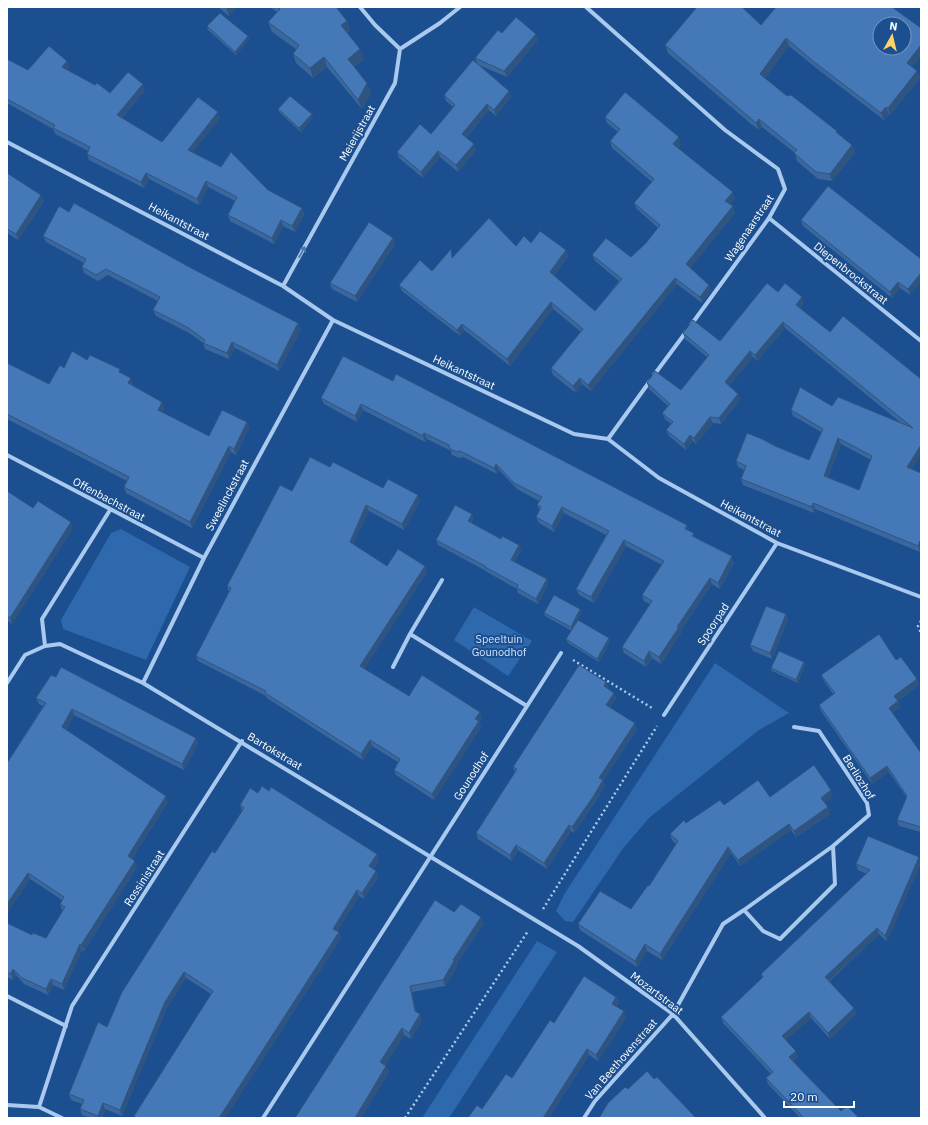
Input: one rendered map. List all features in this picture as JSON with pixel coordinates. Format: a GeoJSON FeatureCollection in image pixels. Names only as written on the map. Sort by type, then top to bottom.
{"type":"FeatureCollection","features":[{"type":"Feature","properties":{"kind":"street"},"geometry":{"type":"LineString","coordinates":[[360,7],[400,49],[440,23],[460,7]]}},
{"type":"Feature","properties":{"kind":"street","name":"Wagenaarstraat"},"geometry":{"type":"LineString","coordinates":[[586,7],[725,130],[778,168],[785,189],[769,218],[608,439]]}},
{"type":"Feature","properties":{"kind":"street","name":"Meierijstraat"},"geometry":{"type":"LineString","coordinates":[[283,286],[395,83],[400,49]]}},
{"type":"Feature","properties":{"kind":"street","name":"Heikantstraat"},"geometry":{"type":"LineString","coordinates":[[7,142],[283,286],[333,320],[574,434],[608,439],[659,478],[778,543],[921,597]]}},
{"type":"Feature","properties":{"kind":"street","name":"Diepenbrockstraat"},"geometry":{"type":"LineString","coordinates":[[769,218],[921,341]]}},
{"type":"Feature","properties":{"kind":"street","name":"Sweelinckstraat"},"geometry":{"type":"LineString","coordinates":[[143,683],[204,558],[333,320]]}},
{"type":"Feature","properties":{"kind":"street","name":"Offenbachstraat"},"geometry":{"type":"LineString","coordinates":[[7,455],[204,558]]}},
{"type":"Feature","properties":{"kind":"street"},"geometry":{"type":"LineString","coordinates":[[45,646],[42,619],[110,510]]}},
{"type":"Feature","properties":{"kind":"street","name":"Spoorpad"},"geometry":{"type":"LineString","coordinates":[[664,715],[778,543]]}},
{"type":"Feature","properties":{"kind":"street"},"geometry":{"type":"LineString","coordinates":[[393,667],[410,634],[442,580]]}},
{"type":"Feature","properties":{"kind":"street"},"geometry":{"type":"LineString","coordinates":[[410,634],[527,706]]}},
{"type":"Feature","properties":{"kind":"street","name":"Bartokstraat"},"geometry":{"type":"LineString","coordinates":[[7,683],[25,655],[45,646],[60,644],[143,683],[535,921]]}},
{"type":"Feature","properties":{"kind":"street","name":"Gounodhof"},"geometry":{"type":"LineString","coordinates":[[430,856],[561,654]]}},
{"type":"Feature","properties":{"kind":"street","name":"Berliozhof"},"geometry":{"type":"LineString","coordinates":[[673,1014],[723,924],[833,846],[869,815],[866,803],[819,731],[794,727]]}},
{"type":"Feature","properties":{"kind":"street","name":"Rossinistraat"},"geometry":{"type":"LineString","coordinates":[[39,1107],[72,1006],[242,742]]}},
{"type":"Feature","properties":{"kind":"street"},"geometry":{"type":"LineString","coordinates":[[744,910],[763,932],[780,939],[835,884],[833,846]]}},
{"type":"Feature","properties":{"kind":"street"},"geometry":{"type":"LineString","coordinates":[[263,1118],[430,856]]}},
{"type":"Feature","properties":{"kind":"street","name":"Mozartstraat"},"geometry":{"type":"LineString","coordinates":[[535,921],[578,946],[673,1014],[765,1118]]}},
{"type":"Feature","properties":{"kind":"street"},"geometry":{"type":"LineString","coordinates":[[7,996],[66,1026]]}},
{"type":"Feature","properties":{"kind":"street","name":"Van Beethovenstraat"},"geometry":{"type":"LineString","coordinates":[[584,1118],[595,1101],[673,1014]]}},
{"type":"Feature","properties":{"kind":"street"},"geometry":{"type":"LineString","coordinates":[[7,1105],[39,1107],[62,1118]]}},
{"type":"Feature","properties":{"kind":"path"},"geometry":{"type":"LineString","coordinates":[[921,621],[918,626],[921,633]]}},
{"type":"Feature","properties":{"kind":"path"},"geometry":{"type":"LineString","coordinates":[[561,654],[664,715]]}},
{"type":"Feature","properties":{"kind":"green space"},"geometry":{"type":"Polygon","coordinates":[[[121,529],[190,567],[146,660],[63,629],[61,620],[111,533],[121,529]]]}},
{"type":"Feature","properties":{"kind":"green space","name":"Speeltuin Gounodhof"},"geometry":{"type":"Polygon","coordinates":[[[474,607],[532,641],[508,676],[454,640],[474,607]]]}},
{"type":"Feature","properties":{"kind":"green space"},"geometry":{"type":"Polygon","coordinates":[[[715,663],[789,713],[759,730],[650,817],[624,847],[573,922],[565,921],[556,911],[565,893],[715,663]]]}},
{"type":"Feature","properties":{"kind":"green space"},"geometry":{"type":"Polygon","coordinates":[[[537,941],[557,952],[449,1118],[422,1118],[537,941]]]}},
{"type":"Feature","properties":{"kind":"building"},"geometry":{"type":"Polygon","coordinates":[[[278,7],[336,7],[347,21],[341,25],[360,49],[348,59],[367,83],[358,100],[324,57],[310,68],[293,54],[299,45],[268,22],[280,9],[278,7]]]}},
{"type":"Feature","properties":{"kind":"building"},"geometry":{"type":"Polygon","coordinates":[[[697,7],[742,7],[761,25],[776,7],[892,7],[904,16],[872,16],[872,56],[912,56],[912,21],[921,28],[921,45],[907,63],[917,71],[888,108],[886,107],[881,113],[813,61],[786,38],[760,74],[787,96],[791,95],[837,131],[836,132],[852,145],[830,174],[816,172],[794,153],[797,150],[759,119],[756,123],[665,45],[697,7]]]}},
{"type":"Feature","properties":{"kind":"building"},"geometry":{"type":"Polygon","coordinates":[[[220,13],[248,36],[235,52],[207,26],[220,13]]]}},
{"type":"Feature","properties":{"kind":"building"},"geometry":{"type":"Polygon","coordinates":[[[516,17],[536,34],[504,71],[475,58],[498,30],[502,33],[516,17]]]}},
{"type":"Feature","properties":{"kind":"building"},"geometry":{"type":"Polygon","coordinates":[[[49,46],[67,61],[62,67],[95,85],[97,83],[110,93],[128,72],[143,84],[117,115],[162,142],[198,97],[218,112],[188,150],[221,167],[231,152],[268,190],[302,208],[292,226],[281,220],[272,238],[228,215],[237,197],[206,181],[197,199],[146,173],[141,182],[87,154],[90,147],[53,128],[55,125],[7,99],[7,59],[28,70],[49,46]]]}},
{"type":"Feature","properties":{"kind":"building"},"geometry":{"type":"Polygon","coordinates":[[[473,60],[509,91],[494,110],[487,104],[462,134],[474,144],[456,165],[438,151],[421,172],[397,152],[420,124],[431,134],[455,105],[444,95],[473,60]]]}},
{"type":"Feature","properties":{"kind":"building"},"geometry":{"type":"Polygon","coordinates":[[[625,92],[679,137],[673,144],[733,192],[725,201],[733,206],[686,264],[709,285],[700,297],[675,278],[588,385],[580,378],[573,386],[551,368],[583,329],[551,302],[507,359],[462,324],[457,330],[399,285],[420,260],[432,271],[451,249],[452,258],[489,218],[516,246],[524,236],[531,243],[540,231],[566,250],[550,272],[595,311],[622,279],[592,255],[606,238],[631,257],[646,243],[660,225],[634,203],[654,179],[610,141],[620,129],[605,117],[625,92]]]}},
{"type":"Feature","properties":{"kind":"building"},"geometry":{"type":"Polygon","coordinates":[[[290,96],[312,114],[299,128],[278,109],[290,96]]]}},
{"type":"Feature","properties":{"kind":"building"},"geometry":{"type":"Polygon","coordinates":[[[7,173],[41,195],[16,234],[7,229],[7,173]]]}},
{"type":"Feature","properties":{"kind":"building"},"geometry":{"type":"Polygon","coordinates":[[[828,186],[921,259],[921,273],[908,289],[898,282],[890,292],[801,220],[828,186]]]}},
{"type":"Feature","properties":{"kind":"building"},"geometry":{"type":"Polygon","coordinates":[[[74,203],[191,268],[298,323],[277,365],[232,342],[227,353],[203,343],[205,340],[187,327],[153,310],[160,297],[106,269],[96,275],[82,267],[86,259],[43,236],[59,206],[69,212],[74,203]]]}},
{"type":"Feature","properties":{"kind":"building"},"geometry":{"type":"Polygon","coordinates":[[[369,222],[393,238],[355,296],[330,283],[369,222]]]}},
{"type":"Feature","properties":{"kind":"building"},"geometry":{"type":"Polygon","coordinates":[[[767,283],[778,292],[785,283],[802,297],[796,305],[830,332],[843,316],[921,379],[921,445],[907,467],[921,473],[921,539],[918,546],[813,503],[812,507],[741,479],[746,466],[736,461],[747,433],[809,460],[823,429],[791,410],[800,387],[832,406],[838,397],[913,428],[783,322],[755,355],[750,351],[725,382],[738,394],[719,418],[710,417],[694,438],[690,435],[684,444],[666,430],[673,422],[662,413],[670,404],[647,383],[655,371],[681,390],[709,355],[683,333],[693,320],[720,341],[767,283]],[[838,438],[824,476],[859,490],[872,456],[838,438]]]}},
{"type":"Feature","properties":{"kind":"building"},"geometry":{"type":"Polygon","coordinates":[[[72,351],[87,360],[90,355],[120,369],[119,372],[131,378],[128,383],[162,402],[158,410],[209,436],[222,410],[247,422],[234,449],[229,446],[190,522],[124,487],[129,477],[7,414],[7,363],[49,384],[60,365],[64,368],[72,351]]]}},
{"type":"Feature","properties":{"kind":"building"},"geometry":{"type":"Polygon","coordinates":[[[343,356],[393,381],[396,374],[687,525],[685,529],[694,533],[692,536],[732,556],[718,583],[710,578],[659,657],[649,651],[644,661],[622,647],[652,601],[642,595],[664,561],[624,540],[591,597],[576,589],[609,531],[562,507],[552,526],[536,517],[541,507],[537,505],[542,497],[514,483],[496,464],[494,468],[460,451],[457,452],[450,449],[449,445],[424,433],[423,436],[361,404],[355,416],[321,398],[343,356]]]}},
{"type":"Feature","properties":{"kind":"building"},"geometry":{"type":"Polygon","coordinates":[[[310,457],[330,467],[333,462],[383,488],[388,479],[418,495],[402,524],[366,505],[350,542],[387,566],[398,549],[425,566],[360,666],[409,696],[422,675],[480,712],[475,719],[479,721],[432,794],[394,770],[400,759],[370,740],[361,754],[265,693],[266,691],[196,656],[231,588],[227,586],[280,485],[292,491],[310,457]]]}},
{"type":"Feature","properties":{"kind":"building"},"geometry":{"type":"Polygon","coordinates":[[[7,491],[33,508],[38,501],[71,522],[10,618],[7,616],[7,491]]]}},
{"type":"Feature","properties":{"kind":"building"},"geometry":{"type":"Polygon","coordinates":[[[455,505],[472,514],[468,521],[501,539],[502,536],[519,545],[511,560],[547,579],[536,599],[517,588],[518,585],[436,540],[455,505]]]}},
{"type":"Feature","properties":{"kind":"building"},"geometry":{"type":"Polygon","coordinates":[[[554,595],[580,609],[571,627],[544,613],[554,595]]]}},
{"type":"Feature","properties":{"kind":"building"},"geometry":{"type":"Polygon","coordinates":[[[766,606],[786,614],[770,653],[750,645],[766,606]]]}},
{"type":"Feature","properties":{"kind":"building"},"geometry":{"type":"Polygon","coordinates":[[[578,620],[609,638],[597,659],[566,639],[578,620]]]}},
{"type":"Feature","properties":{"kind":"building"},"geometry":{"type":"Polygon","coordinates":[[[879,634],[896,660],[901,657],[917,679],[894,696],[898,701],[889,708],[921,753],[921,827],[897,820],[907,796],[887,766],[870,778],[819,705],[835,693],[821,675],[879,634]]]}},
{"type":"Feature","properties":{"kind":"building"},"geometry":{"type":"Polygon","coordinates":[[[779,651],[804,662],[796,680],[771,668],[779,651]]]}},
{"type":"Feature","properties":{"kind":"building"},"geometry":{"type":"Polygon","coordinates":[[[579,665],[606,682],[604,686],[614,693],[606,705],[635,723],[599,778],[603,780],[593,797],[572,827],[569,825],[544,863],[516,845],[510,855],[476,833],[517,769],[513,767],[579,665]]]}},
{"type":"Feature","properties":{"kind":"building"},"geometry":{"type":"Polygon","coordinates":[[[61,667],[196,738],[182,764],[72,709],[62,727],[166,796],[128,856],[135,861],[81,945],[80,944],[62,984],[51,979],[46,989],[22,978],[13,969],[11,974],[7,972],[7,923],[32,935],[33,933],[46,938],[65,907],[60,904],[64,897],[28,873],[7,904],[7,763],[46,703],[36,698],[51,675],[56,677],[61,667]]]}},
{"type":"Feature","properties":{"kind":"building"},"geometry":{"type":"Polygon","coordinates":[[[814,765],[831,790],[821,798],[828,807],[794,831],[789,824],[738,860],[728,847],[660,954],[645,944],[635,961],[578,924],[600,891],[631,909],[648,885],[649,886],[678,841],[670,834],[684,820],[686,823],[720,800],[724,805],[758,780],[770,797],[814,765]]]}},
{"type":"Feature","properties":{"kind":"building"},"geometry":{"type":"Polygon","coordinates":[[[262,786],[269,791],[271,787],[377,854],[369,866],[376,871],[362,893],[357,890],[333,929],[339,932],[219,1118],[137,1118],[134,1116],[213,991],[184,972],[165,1002],[120,1110],[103,1103],[98,1116],[80,1109],[84,1100],[69,1094],[98,1022],[107,1027],[122,992],[212,851],[215,853],[244,808],[240,805],[250,788],[258,793],[262,786]]]}},
{"type":"Feature","properties":{"kind":"building"},"geometry":{"type":"Polygon","coordinates":[[[868,836],[919,857],[885,936],[877,928],[825,977],[854,1008],[828,1033],[809,1012],[782,1036],[796,1051],[789,1057],[802,1071],[841,1111],[847,1106],[859,1118],[804,1118],[766,1078],[773,1072],[721,1017],[763,977],[761,974],[870,870],[856,864],[868,836]]]}},
{"type":"Feature","properties":{"kind":"building"},"geometry":{"type":"Polygon","coordinates":[[[435,900],[454,912],[461,904],[481,917],[453,960],[454,961],[443,980],[410,986],[415,1011],[420,1014],[409,1033],[402,1028],[380,1062],[386,1066],[355,1118],[295,1118],[435,900]]]}},
{"type":"Feature","properties":{"kind":"building"},"geometry":{"type":"Polygon","coordinates":[[[584,976],[616,997],[612,1004],[624,1011],[596,1055],[587,1049],[543,1118],[468,1118],[477,1105],[482,1109],[506,1074],[512,1078],[550,1020],[554,1023],[584,976]]]}},
{"type":"Feature","properties":{"kind":"building"},"geometry":{"type":"Polygon","coordinates":[[[647,1071],[654,1079],[657,1077],[696,1118],[599,1118],[608,1103],[625,1087],[628,1089],[647,1071]]]}}]}
